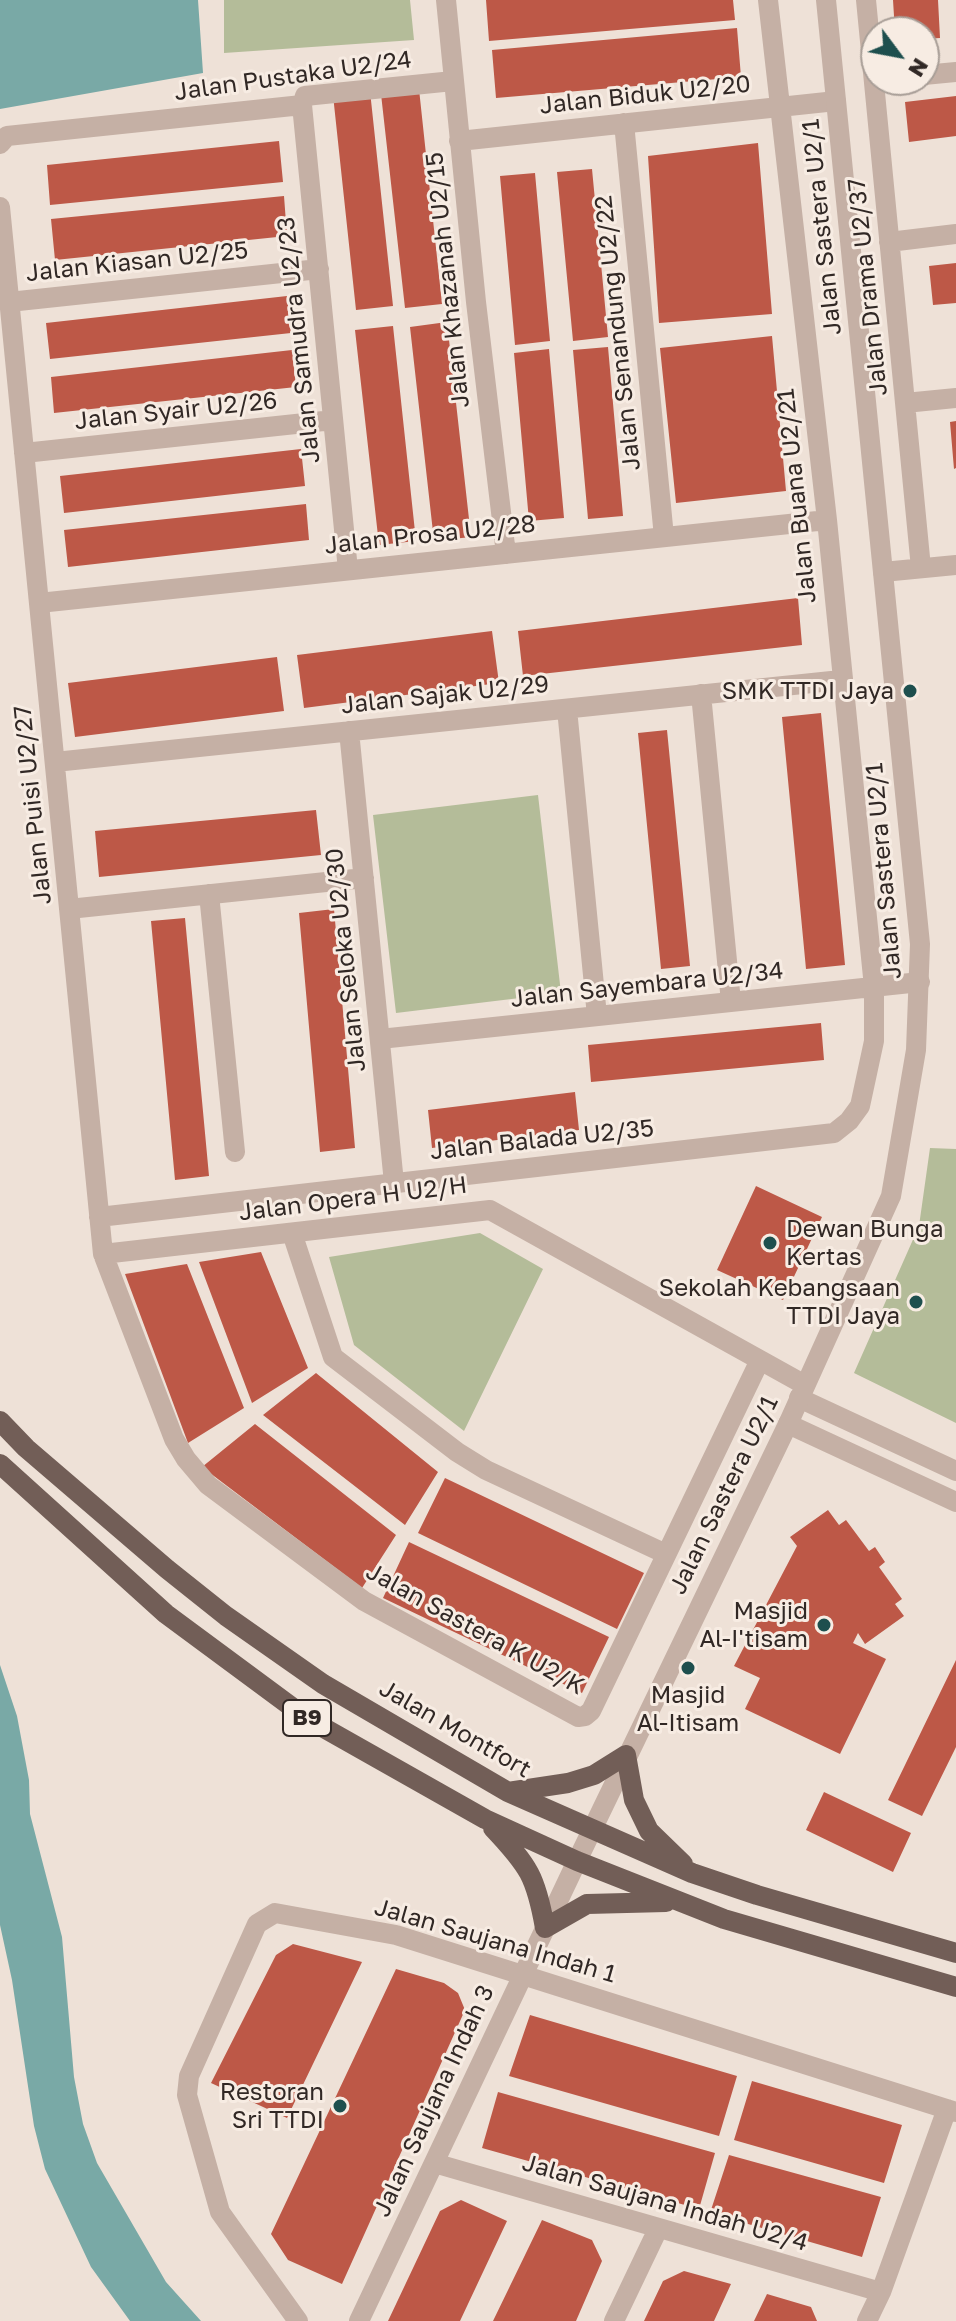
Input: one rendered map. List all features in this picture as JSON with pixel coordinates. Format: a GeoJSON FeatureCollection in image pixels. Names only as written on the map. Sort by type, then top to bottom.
{"type":"FeatureCollection","features":[{"type":"Feature","properties":{"kind":"main road","name":"Jalan Montfort"},"geometry":{"type":"LineString","coordinates":[[0,1421],[71,1486],[214,1606],[323,1684],[508,1792],[692,1873],[956,1953]]}},
{"type":"Feature","properties":{"kind":"main road","name":"B9"},"geometry":{"type":"LineString","coordinates":[[0,1464],[166,1614],[308,1719],[485,1819],[577,1861],[724,1919],[956,1987]]}},
{"type":"Feature","properties":{"kind":"main road"},"geometry":{"type":"LineString","coordinates":[[508,1792],[568,1783],[594,1775],[626,1755],[634,1800],[649,1831],[692,1873]]}},
{"type":"Feature","properties":{"kind":"main road"},"geometry":{"type":"LineString","coordinates":[[485,1819],[520,1856],[537,1887],[545,1928],[587,1904],[678,1902]]}},
{"type":"Feature","properties":{"kind":"street","name":"Jalan Khazanah U2/15"},"geometry":{"type":"LineString","coordinates":[[446,0],[506,554]]}},
{"type":"Feature","properties":{"kind":"street","name":"Jalan Buana U2/21"},"geometry":{"type":"LineString","coordinates":[[768,0],[827,520],[874,987]]}},
{"type":"Feature","properties":{"kind":"street","name":"Jalan Sastera U2/1"},"geometry":{"type":"LineString","coordinates":[[577,1861],[788,1424],[891,1196],[916,1050],[920,944],[826,0]]}},
{"type":"Feature","properties":{"kind":"street","name":"Jalan Pustaka U2/24"},"geometry":{"type":"LineString","coordinates":[[0,144],[7,136],[302,105],[305,96],[453,81]]}},
{"type":"Feature","properties":{"kind":"street","name":"Jalan Drama U2/37"},"geometry":{"type":"LineString","coordinates":[[878,96],[889,242],[921,568]]}},
{"type":"Feature","properties":{"kind":"street","name":"Jalan Biduk U2/20"},"geometry":{"type":"LineString","coordinates":[[459,141],[836,101]]}},
{"type":"Feature","properties":{"kind":"street","name":"Jalan Samudra U2/23"},"geometry":{"type":"LineString","coordinates":[[302,105],[348,570]]}},
{"type":"Feature","properties":{"kind":"street","name":"Jalan Senandung U2/22"},"geometry":{"type":"LineString","coordinates":[[624,123],[664,537]]}},
{"type":"Feature","properties":{"kind":"street","name":"Jalan Puisi U2/27"},"geometry":{"type":"LineString","coordinates":[[0,207],[103,1254]]}},
{"type":"Feature","properties":{"kind":"street"},"geometry":{"type":"LineString","coordinates":[[889,242],[956,234]]}},
{"type":"Feature","properties":{"kind":"street","name":"Jalan Kiasan U2/25"},"geometry":{"type":"LineString","coordinates":[[9,302],[319,269]]}},
{"type":"Feature","properties":{"kind":"street"},"geometry":{"type":"LineString","coordinates":[[905,403],[956,398]]}},
{"type":"Feature","properties":{"kind":"street","name":"Jalan Syair U2/26"},"geometry":{"type":"LineString","coordinates":[[24,453],[333,420]]}},
{"type":"Feature","properties":{"kind":"street","name":"Jalan Prosa U2/28"},"geometry":{"type":"LineString","coordinates":[[39,603],[827,520]]}},
{"type":"Feature","properties":{"kind":"street"},"geometry":{"type":"LineString","coordinates":[[883,572],[956,565]]}},
{"type":"Feature","properties":{"kind":"street","name":"Jalan Sajak U2/29"},"geometry":{"type":"LineString","coordinates":[[55,762],[841,680]]}},
{"type":"Feature","properties":{"kind":"street"},"geometry":{"type":"LineString","coordinates":[[701,694],[731,1002]]}},
{"type":"Feature","properties":{"kind":"street"},"geometry":{"type":"LineString","coordinates":[[567,709],[597,1016]]}},
{"type":"Feature","properties":{"kind":"street","name":"Jalan Seloka U2/30"},"geometry":{"type":"LineString","coordinates":[[349,731],[394,1183]]}},
{"type":"Feature","properties":{"kind":"street"},"geometry":{"type":"LineString","coordinates":[[69,909],[364,878]]}},
{"type":"Feature","properties":{"kind":"street"},"geometry":{"type":"LineString","coordinates":[[209,894],[235,1152]]}},
{"type":"Feature","properties":{"kind":"street","name":"Jalan Sayembara U2/34"},"geometry":{"type":"LineString","coordinates":[[380,1039],[920,982]]}},
{"type":"Feature","properties":{"kind":"street","name":"Jalan Balada U2/35"},"geometry":{"type":"LineString","coordinates":[[99,1217],[834,1133],[849,1121],[860,1106],[874,1041],[874,987]]}},
{"type":"Feature","properties":{"kind":"street","name":"Jalan Opera H U2/H"},"geometry":{"type":"LineString","coordinates":[[103,1254],[490,1210],[760,1360],[802,1392],[956,1471]]}},
{"type":"Feature","properties":{"kind":"street"},"geometry":{"type":"LineString","coordinates":[[292,1233],[333,1357],[457,1452],[486,1470],[666,1554],[760,1360]]}},
{"type":"Feature","properties":{"kind":"street","name":"Jalan Sastera K U2/K"},"geometry":{"type":"LineString","coordinates":[[103,1254],[174,1439],[208,1485],[364,1601],[578,1717],[591,1711],[666,1554]]}},
{"type":"Feature","properties":{"kind":"street"},"geometry":{"type":"LineString","coordinates":[[788,1424],[956,1502]]}},
{"type":"Feature","properties":{"kind":"street","name":"Jalan Saujana Indah 3"},"geometry":{"type":"LineString","coordinates":[[359,2321],[577,1861]]}},
{"type":"Feature","properties":{"kind":"street","name":"Jalan Saujana Indah 1"},"geometry":{"type":"LineString","coordinates":[[298,2321],[220,2212],[187,2095],[189,2076],[257,1924],[275,1913],[396,1935],[951,2110]]}},
{"type":"Feature","properties":{"kind":"street"},"geometry":{"type":"LineString","coordinates":[[867,2321],[951,2110]]}},
{"type":"Feature","properties":{"kind":"street","name":"Jalan Saujana Indah U2/4"},"geometry":{"type":"LineString","coordinates":[[434,2163],[881,2292]]}},
{"type":"Feature","properties":{"kind":"street"},"geometry":{"type":"LineString","coordinates":[[614,2321],[658,2229]]}},
{"type":"Feature","properties":{"kind":"green space"},"geometry":{"type":"Polygon","coordinates":[[[224,0],[410,0],[414,40],[224,53],[224,0]]]}},
{"type":"Feature","properties":{"kind":"green space"},"geometry":{"type":"Polygon","coordinates":[[[538,795],[561,993],[396,1013],[373,815],[538,795]]]}},
{"type":"Feature","properties":{"kind":"green space","name":"Sekolah Kebangsaan TTDI Jaya"},"geometry":{"type":"Polygon","coordinates":[[[930,1148],[956,1149],[956,1423],[854,1373],[919,1226],[930,1148]]]}},
{"type":"Feature","properties":{"kind":"green space"},"geometry":{"type":"Polygon","coordinates":[[[480,1233],[543,1269],[464,1431],[354,1345],[329,1257],[480,1233]]]}},
{"type":"Feature","properties":{"kind":"water"},"geometry":{"type":"Polygon","coordinates":[[[0,0],[198,0],[203,73],[0,109],[0,0]]]}},
{"type":"Feature","properties":{"kind":"water"},"geometry":{"type":"Polygon","coordinates":[[[0,1665],[17,1716],[29,1780],[30,1814],[62,1937],[74,2077],[83,2124],[97,2163],[166,2282],[201,2321],[130,2321],[91,2267],[45,2169],[34,2126],[12,1980],[0,1925],[0,1665]]]}},
{"type":"Feature","properties":{"kind":"building"},"geometry":{"type":"Polygon","coordinates":[[[486,0],[733,0],[735,20],[489,41],[486,0]]]}},
{"type":"Feature","properties":{"kind":"building"},"geometry":{"type":"Polygon","coordinates":[[[893,0],[938,0],[939,16],[894,16],[893,0]]]}},
{"type":"Feature","properties":{"kind":"building"},"geometry":{"type":"Polygon","coordinates":[[[737,28],[741,77],[496,98],[492,50],[737,28]]]}},
{"type":"Feature","properties":{"kind":"building"},"geometry":{"type":"Polygon","coordinates":[[[419,89],[442,304],[405,308],[381,94],[419,89]]]}},
{"type":"Feature","properties":{"kind":"building"},"geometry":{"type":"Polygon","coordinates":[[[370,91],[393,306],[356,310],[333,95],[370,91]]]}},
{"type":"Feature","properties":{"kind":"building"},"geometry":{"type":"Polygon","coordinates":[[[956,96],[956,136],[909,142],[905,102],[956,96]]]}},
{"type":"Feature","properties":{"kind":"building"},"geometry":{"type":"Polygon","coordinates":[[[279,141],[283,182],[50,205],[47,165],[279,141]]]}},
{"type":"Feature","properties":{"kind":"building"},"geometry":{"type":"Polygon","coordinates":[[[758,143],[772,314],[659,323],[648,156],[758,143]]]}},
{"type":"Feature","properties":{"kind":"building"},"geometry":{"type":"Polygon","coordinates":[[[592,169],[608,337],[573,341],[557,172],[592,169]]]}},
{"type":"Feature","properties":{"kind":"building"},"geometry":{"type":"Polygon","coordinates":[[[535,173],[550,341],[515,345],[500,176],[535,173]]]}},
{"type":"Feature","properties":{"kind":"building"},"geometry":{"type":"Polygon","coordinates":[[[284,196],[287,236],[55,260],[51,219],[284,196]]]}},
{"type":"Feature","properties":{"kind":"building"},"geometry":{"type":"Polygon","coordinates":[[[956,263],[956,303],[933,305],[929,266],[956,263]]]}},
{"type":"Feature","properties":{"kind":"building"},"geometry":{"type":"Polygon","coordinates":[[[287,296],[291,333],[50,359],[46,323],[287,296]]]}},
{"type":"Feature","properties":{"kind":"building"},"geometry":{"type":"Polygon","coordinates":[[[447,322],[471,537],[434,541],[410,327],[447,322]]]}},
{"type":"Feature","properties":{"kind":"building"},"geometry":{"type":"Polygon","coordinates":[[[393,326],[416,541],[379,545],[355,330],[393,326]]]}},
{"type":"Feature","properties":{"kind":"building"},"geometry":{"type":"Polygon","coordinates":[[[772,336],[786,491],[676,503],[660,348],[772,336]]]}},
{"type":"Feature","properties":{"kind":"building"},"geometry":{"type":"Polygon","coordinates":[[[608,347],[623,516],[588,519],[573,350],[608,347]]]}},
{"type":"Feature","properties":{"kind":"building"},"geometry":{"type":"Polygon","coordinates":[[[549,349],[564,518],[529,521],[514,353],[549,349]]]}},
{"type":"Feature","properties":{"kind":"building"},"geometry":{"type":"Polygon","coordinates":[[[292,350],[296,387],[54,413],[51,377],[292,350]]]}},
{"type":"Feature","properties":{"kind":"building"},"geometry":{"type":"Polygon","coordinates":[[[956,421],[956,468],[954,469],[950,422],[956,421]]]}},
{"type":"Feature","properties":{"kind":"building"},"geometry":{"type":"Polygon","coordinates":[[[301,449],[305,486],[64,513],[60,476],[301,449]]]}},
{"type":"Feature","properties":{"kind":"building"},"geometry":{"type":"Polygon","coordinates":[[[306,504],[309,540],[68,567],[64,530],[306,504]]]}},
{"type":"Feature","properties":{"kind":"building"},"geometry":{"type":"Polygon","coordinates":[[[798,598],[802,645],[523,676],[518,631],[798,598]]]}},
{"type":"Feature","properties":{"kind":"building"},"geometry":{"type":"Polygon","coordinates":[[[492,631],[499,683],[304,708],[297,655],[492,631]]]}},
{"type":"Feature","properties":{"kind":"building"},"geometry":{"type":"Polygon","coordinates":[[[277,657],[284,711],[75,737],[68,683],[277,657]]]}},
{"type":"Feature","properties":{"kind":"building"},"geometry":{"type":"Polygon","coordinates":[[[821,713],[845,965],[806,969],[782,717],[821,713]]]}},
{"type":"Feature","properties":{"kind":"building"},"geometry":{"type":"Polygon","coordinates":[[[667,730],[690,966],[661,969],[638,733],[667,730]]]}},
{"type":"Feature","properties":{"kind":"building"},"geometry":{"type":"Polygon","coordinates":[[[316,810],[321,855],[99,877],[95,831],[316,810]]]}},
{"type":"Feature","properties":{"kind":"building"},"geometry":{"type":"Polygon","coordinates":[[[334,909],[355,1148],[320,1152],[299,913],[334,909]]]}},
{"type":"Feature","properties":{"kind":"building"},"geometry":{"type":"Polygon","coordinates":[[[185,918],[209,1176],[175,1180],[151,921],[185,918]]]}},
{"type":"Feature","properties":{"kind":"building"},"geometry":{"type":"Polygon","coordinates":[[[821,1023],[824,1060],[591,1082],[588,1045],[821,1023]]]}},
{"type":"Feature","properties":{"kind":"building"},"geometry":{"type":"Polygon","coordinates":[[[575,1092],[579,1130],[432,1148],[428,1110],[575,1092]]]}},
{"type":"Feature","properties":{"kind":"building","name":"Dewan Bunga Kertas"},"geometry":{"type":"Polygon","coordinates":[[[756,1186],[822,1217],[783,1300],[717,1270],[756,1186]]]}},
{"type":"Feature","properties":{"kind":"building"},"geometry":{"type":"Polygon","coordinates":[[[261,1252],[308,1368],[252,1403],[199,1262],[261,1252]]]}},
{"type":"Feature","properties":{"kind":"building"},"geometry":{"type":"Polygon","coordinates":[[[187,1264],[244,1408],[188,1443],[125,1274],[187,1264]]]}},
{"type":"Feature","properties":{"kind":"building"},"geometry":{"type":"Polygon","coordinates":[[[316,1373],[438,1472],[405,1525],[263,1415],[316,1373]]]}},
{"type":"Feature","properties":{"kind":"building"},"geometry":{"type":"Polygon","coordinates":[[[255,1424],[396,1535],[362,1588],[202,1467],[255,1424]]]}},
{"type":"Feature","properties":{"kind":"building"},"geometry":{"type":"Polygon","coordinates":[[[445,1478],[644,1573],[617,1629],[418,1533],[445,1478]]]}},
{"type":"Feature","properties":{"kind":"building","name":"Masjid Al-I'tisam"},"geometry":{"type":"Polygon","coordinates":[[[828,1510],[839,1525],[846,1520],[869,1551],[875,1547],[885,1562],[879,1567],[902,1599],[895,1604],[904,1616],[865,1644],[858,1633],[853,1643],[886,1659],[840,1754],[745,1709],[760,1678],[734,1666],[797,1546],[790,1537],[828,1510]]]}},
{"type":"Feature","properties":{"kind":"building"},"geometry":{"type":"Polygon","coordinates":[[[409,1542],[609,1637],[582,1693],[383,1598],[409,1542]]]}},
{"type":"Feature","properties":{"kind":"building"},"geometry":{"type":"Polygon","coordinates":[[[956,1660],[956,1747],[922,1816],[888,1800],[956,1660]]]}},
{"type":"Feature","properties":{"kind":"building"},"geometry":{"type":"Polygon","coordinates":[[[824,1792],[911,1833],[893,1872],[806,1830],[824,1792]]]}},
{"type":"Feature","properties":{"kind":"building"},"geometry":{"type":"Polygon","coordinates":[[[293,1944],[362,1962],[287,2118],[211,2083],[276,1955],[293,1944]]]}},
{"type":"Feature","properties":{"kind":"building"},"geometry":{"type":"Polygon","coordinates":[[[396,1969],[444,1983],[458,1993],[465,2010],[342,2284],[288,2260],[271,2234],[396,1969]]]}},
{"type":"Feature","properties":{"kind":"building"},"geometry":{"type":"Polygon","coordinates":[[[530,2015],[737,2076],[719,2136],[509,2076],[530,2015]]]}},
{"type":"Feature","properties":{"kind":"building"},"geometry":{"type":"Polygon","coordinates":[[[752,2081],[902,2125],[884,2183],[734,2140],[752,2081]]]}},
{"type":"Feature","properties":{"kind":"building"},"geometry":{"type":"Polygon","coordinates":[[[498,2092],[715,2153],[699,2209],[482,2148],[498,2092]]]}},
{"type":"Feature","properties":{"kind":"building"},"geometry":{"type":"Polygon","coordinates":[[[729,2155],[881,2197],[862,2257],[710,2213],[729,2155]]]}},
{"type":"Feature","properties":{"kind":"building"},"geometry":{"type":"Polygon","coordinates":[[[461,2200],[507,2221],[460,2321],[388,2321],[440,2211],[461,2200]]]}},
{"type":"Feature","properties":{"kind":"building"},"geometry":{"type":"Polygon","coordinates":[[[542,2220],[592,2240],[602,2261],[576,2321],[493,2321],[542,2220]]]}},
{"type":"Feature","properties":{"kind":"building"},"geometry":{"type":"Polygon","coordinates":[[[684,2271],[731,2284],[714,2321],[644,2321],[663,2281],[684,2271]]]}},
{"type":"Feature","properties":{"kind":"building"},"geometry":{"type":"Polygon","coordinates":[[[767,2294],[811,2307],[817,2321],[754,2321],[767,2294]]]}},
{"type":"Feature","properties":{"kind":"place","name":"SMK TTDI Jaya"},"geometry":{"type":"Point","coordinates":[910,691]}},
{"type":"Feature","properties":{"kind":"place","name":"Dewan Bunga Kertas"},"geometry":{"type":"Point","coordinates":[770,1243]}},
{"type":"Feature","properties":{"kind":"place","name":"Sekolah Kebangsaan TTDI Jaya"},"geometry":{"type":"Point","coordinates":[916,1302]}},
{"type":"Feature","properties":{"kind":"place","name":"Masjid Al-I'tisam"},"geometry":{"type":"Point","coordinates":[824,1625]}},
{"type":"Feature","properties":{"kind":"place","name":"Masjid Al-Itisam"},"geometry":{"type":"Point","coordinates":[688,1668]}},
{"type":"Feature","properties":{"kind":"place","name":"Restoran Sri TTDI"},"geometry":{"type":"Point","coordinates":[340,2106]}}]}
